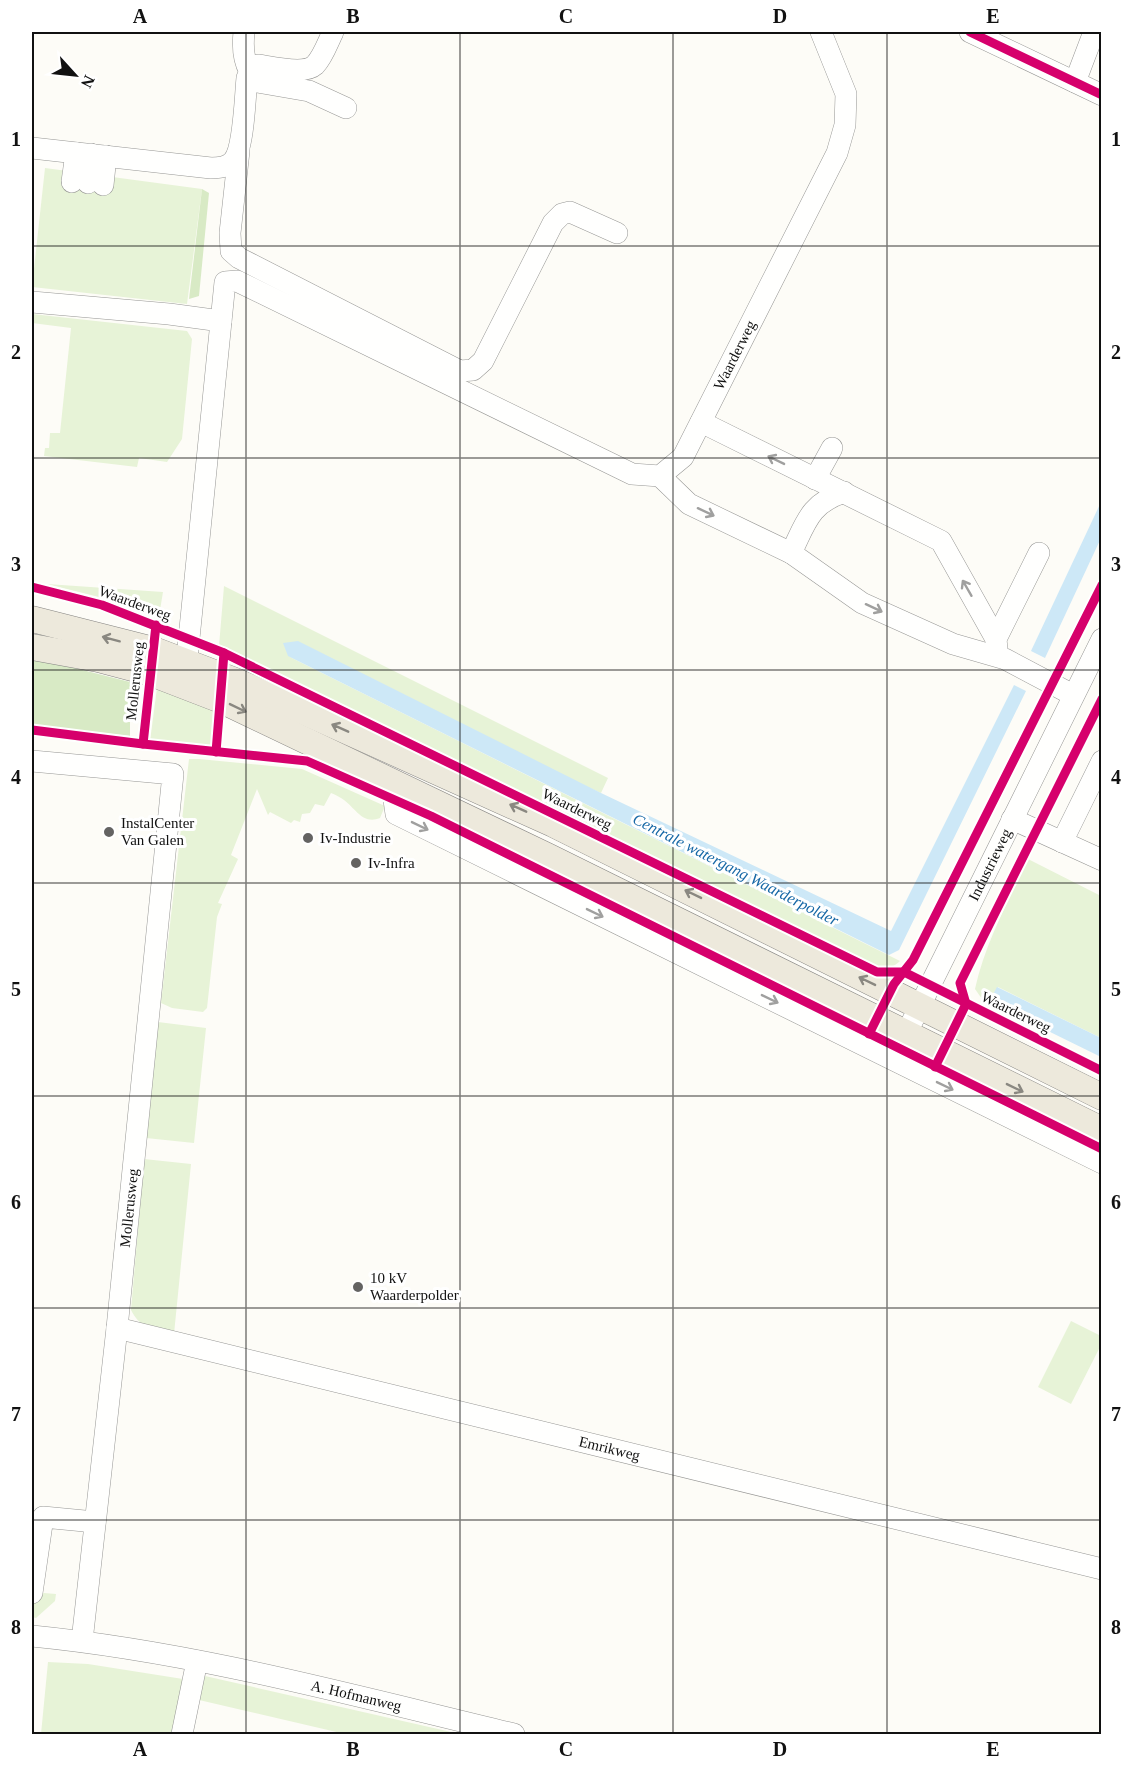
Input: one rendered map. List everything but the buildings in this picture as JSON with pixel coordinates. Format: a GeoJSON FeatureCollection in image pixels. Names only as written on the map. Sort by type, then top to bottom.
{"type":"FeatureCollection","features":[{"type":"Feature","properties":{"kind":"main road","name":"Waarderweg"},"geometry":{"type":"LineString","coordinates":[[32,619],[154,650],[221,700],[396,783],[1101,1130]]}},
{"type":"Feature","properties":{"kind":"main road","name":"Waarderweg"},"geometry":{"type":"LineString","coordinates":[[32,647],[238,682],[553,824],[1101,1097]]}},
{"type":"Feature","properties":{"kind":"street"},"geometry":{"type":"LineString","coordinates":[[244,32],[244,57],[249,73],[257,82],[309,91],[346,108]]}},
{"type":"Feature","properties":{"kind":"street"},"geometry":{"type":"LineString","coordinates":[[333,32],[320,59],[308,70],[258,65],[249,73],[230,233],[231,251],[239,258],[460,371],[473,370],[483,361],[553,223],[562,214],[570,212],[616,234]]}},
{"type":"Feature","properties":{"kind":"street","name":"Waarderweg"},"geometry":{"type":"LineString","coordinates":[[186,674],[225,282],[237,281],[632,474],[660,476],[683,457],[837,153],[845,125],[846,94],[822,32]]}},
{"type":"Feature","properties":{"kind":"street"},"geometry":{"type":"LineString","coordinates":[[970,32],[1101,95]]}},
{"type":"Feature","properties":{"kind":"street"},"geometry":{"type":"LineString","coordinates":[[1075,82],[1096,36]]}},
{"type":"Feature","properties":{"kind":"street"},"geometry":{"type":"LineString","coordinates":[[32,148],[212,168],[222,168],[232,162],[239,152]]}},
{"type":"Feature","properties":{"kind":"street"},"geometry":{"type":"LineString","coordinates":[[91,154],[88,183],[91,154]]}},
{"type":"Feature","properties":{"kind":"street"},"geometry":{"type":"LineString","coordinates":[[32,302],[221,321]]}},
{"type":"Feature","properties":{"kind":"street"},"geometry":{"type":"LineString","coordinates":[[701,422],[941,542],[1005,659]]}},
{"type":"Feature","properties":{"kind":"street"},"geometry":{"type":"LineString","coordinates":[[815,479],[832,448]]}},
{"type":"Feature","properties":{"kind":"street"},"geometry":{"type":"LineString","coordinates":[[660,476],[689,504],[791,553],[862,603],[953,644],[1005,659],[1073,696]]}},
{"type":"Feature","properties":{"kind":"street"},"geometry":{"type":"LineString","coordinates":[[791,553],[814,508],[828,498],[844,492]]}},
{"type":"Feature","properties":{"kind":"street"},"geometry":{"type":"LineString","coordinates":[[996,639],[1039,553]]}},
{"type":"Feature","properties":{"kind":"street","name":"Industrieweg"},"geometry":{"type":"LineString","coordinates":[[906,1034],[1101,639]]}},
{"type":"Feature","properties":{"kind":"street","name":"Mollerusweg"},"geometry":{"type":"LineString","coordinates":[[32,761],[173,774],[117,1328],[82,1641]]}},
{"type":"Feature","properties":{"kind":"street"},"geometry":{"type":"LineString","coordinates":[[1062,842],[1101,761]]}},
{"type":"Feature","properties":{"kind":"street"},"geometry":{"type":"LineString","coordinates":[[396,783],[394,800],[396,814],[1101,1163]]}},
{"type":"Feature","properties":{"kind":"street"},"geometry":{"type":"LineString","coordinates":[[1012,819],[1101,860]]}},
{"type":"Feature","properties":{"kind":"street","name":"Emrikweg"},"geometry":{"type":"LineString","coordinates":[[117,1328],[1101,1569]]}},
{"type":"Feature","properties":{"kind":"street"},"geometry":{"type":"LineString","coordinates":[[32,1593],[43,1517],[96,1522]]}},
{"type":"Feature","properties":{"kind":"street","name":"A. Hofmanweg"},"geometry":{"type":"LineString","coordinates":[[32,1636],[82,1641],[196,1661],[514,1734]]}},
{"type":"Feature","properties":{"kind":"street"},"geometry":{"type":"LineString","coordinates":[[182,1734],[196,1661]]}},
{"type":"Feature","properties":{"kind":"green space"},"geometry":{"type":"Polygon","coordinates":[[[45,168],[202,189],[187,304],[32,287],[45,168]]]}},
{"type":"Feature","properties":{"kind":"green space"},"geometry":{"type":"Polygon","coordinates":[[[202,189],[209,193],[199,296],[189,299],[202,189]]]}},
{"type":"Feature","properties":{"kind":"green space"},"geometry":{"type":"Polygon","coordinates":[[[32,314],[187,331],[192,339],[182,439],[167,462],[139,458],[137,467],[44,456],[45,448],[49,448],[50,433],[60,433],[71,328],[32,323],[32,314]]]}},
{"type":"Feature","properties":{"kind":"green space"},"geometry":{"type":"Polygon","coordinates":[[[47,584],[163,592],[160,610],[150,614],[119,602],[47,584]]]}},
{"type":"Feature","properties":{"kind":"green space"},"geometry":{"type":"Polygon","coordinates":[[[224,586],[608,778],[601,793],[288,656],[900,961],[885,969],[869,965],[462,768],[219,646],[224,586]]]}},
{"type":"Feature","properties":{"kind":"green space"},"geometry":{"type":"Polygon","coordinates":[[[32,659],[130,682],[130,736],[32,725],[32,659]]]}},
{"type":"Feature","properties":{"kind":"green space"},"geometry":{"type":"Polygon","coordinates":[[[157,688],[219,709],[215,748],[150,741],[157,688]]]}},
{"type":"Feature","properties":{"kind":"green space"},"geometry":{"type":"Polygon","coordinates":[[[189,759],[302,769],[385,806],[380,818],[374,820],[364,818],[342,799],[331,793],[324,806],[315,804],[310,813],[302,814],[300,822],[294,820],[291,823],[270,812],[268,815],[257,789],[231,855],[238,859],[218,903],[222,904],[217,917],[207,1008],[203,1012],[172,1008],[161,1003],[189,759]]]}},
{"type":"Feature","properties":{"kind":"green space"},"geometry":{"type":"Polygon","coordinates":[[[1028,859],[1101,896],[1101,1038],[998,987],[989,1002],[982,999],[975,989],[991,939],[1028,859]]]}},
{"type":"Feature","properties":{"kind":"green space"},"geometry":{"type":"Polygon","coordinates":[[[158,1022],[206,1028],[194,1143],[146,1138],[158,1022]]]}},
{"type":"Feature","properties":{"kind":"green space"},"geometry":{"type":"Polygon","coordinates":[[[144,1159],[191,1164],[174,1334],[144,1325],[131,1310],[144,1159]]]}},
{"type":"Feature","properties":{"kind":"green space"},"geometry":{"type":"Polygon","coordinates":[[[1071,1321],[1101,1336],[1102,1343],[1071,1404],[1038,1387],[1071,1321]]]}},
{"type":"Feature","properties":{"kind":"green space"},"geometry":{"type":"Polygon","coordinates":[[[32,1592],[56,1594],[55,1601],[36,1618],[32,1617],[32,1592]]]}},
{"type":"Feature","properties":{"kind":"green space"},"geometry":{"type":"Polygon","coordinates":[[[48,1662],[88,1664],[183,1679],[174,1734],[41,1734],[48,1662]]]}},
{"type":"Feature","properties":{"kind":"green space"},"geometry":{"type":"Polygon","coordinates":[[[205,1676],[460,1734],[345,1734],[199,1700],[205,1676]]]}},
{"type":"Feature","properties":{"kind":"water"},"geometry":{"type":"Polygon","coordinates":[[[1101,502],[1101,538],[1045,658],[1031,651],[1101,502]]]}},
{"type":"Feature","properties":{"kind":"water","name":"Centrale watergang Waarderpolder"},"geometry":{"type":"Polygon","coordinates":[[[298,641],[601,793],[891,931],[1014,685],[1026,691],[899,950],[889,955],[288,656],[283,643],[298,641]]]}},
{"type":"Feature","properties":{"kind":"water"},"geometry":{"type":"Polygon","coordinates":[[[997,987],[1101,1038],[1101,1057],[989,1002],[997,987]]]}},
{"type":"Feature","properties":{"kind":"cycle path"},"geometry":{"type":"LineString","coordinates":[[970,32],[1102,95]]}},
{"type":"Feature","properties":{"kind":"cycle path"},"geometry":{"type":"LineString","coordinates":[[869,1034],[894,984],[913,960],[1102,585]]}},
{"type":"Feature","properties":{"kind":"cycle path"},"geometry":{"type":"LineString","coordinates":[[32,587],[102,605],[224,653],[877,972],[904,972],[1102,1071]]}},
{"type":"Feature","properties":{"kind":"cycle path"},"geometry":{"type":"LineString","coordinates":[[156,625],[143,744],[307,761],[431,816],[1102,1149]]}},
{"type":"Feature","properties":{"kind":"cycle path"},"geometry":{"type":"LineString","coordinates":[[216,752],[224,653]]}},
{"type":"Feature","properties":{"kind":"cycle path"},"geometry":{"type":"LineString","coordinates":[[935,1067],[966,1004],[960,983],[1102,699]]}},
{"type":"Feature","properties":{"kind":"cycle path"},"geometry":{"type":"LineString","coordinates":[[32,730],[143,744]]}},
{"type":"Feature","properties":{"kind":"place","name":"InstalCenter Van Galen"},"geometry":{"type":"Point","coordinates":[109,832]}},
{"type":"Feature","properties":{"kind":"place","name":"Iv-Industrie"},"geometry":{"type":"Point","coordinates":[308,838]}},
{"type":"Feature","properties":{"kind":"place","name":"Iv-Infra"},"geometry":{"type":"Point","coordinates":[356,863]}},
{"type":"Feature","properties":{"kind":"place","name":"10 kV Waarderpolder"},"geometry":{"type":"Point","coordinates":[358,1287]}}]}
